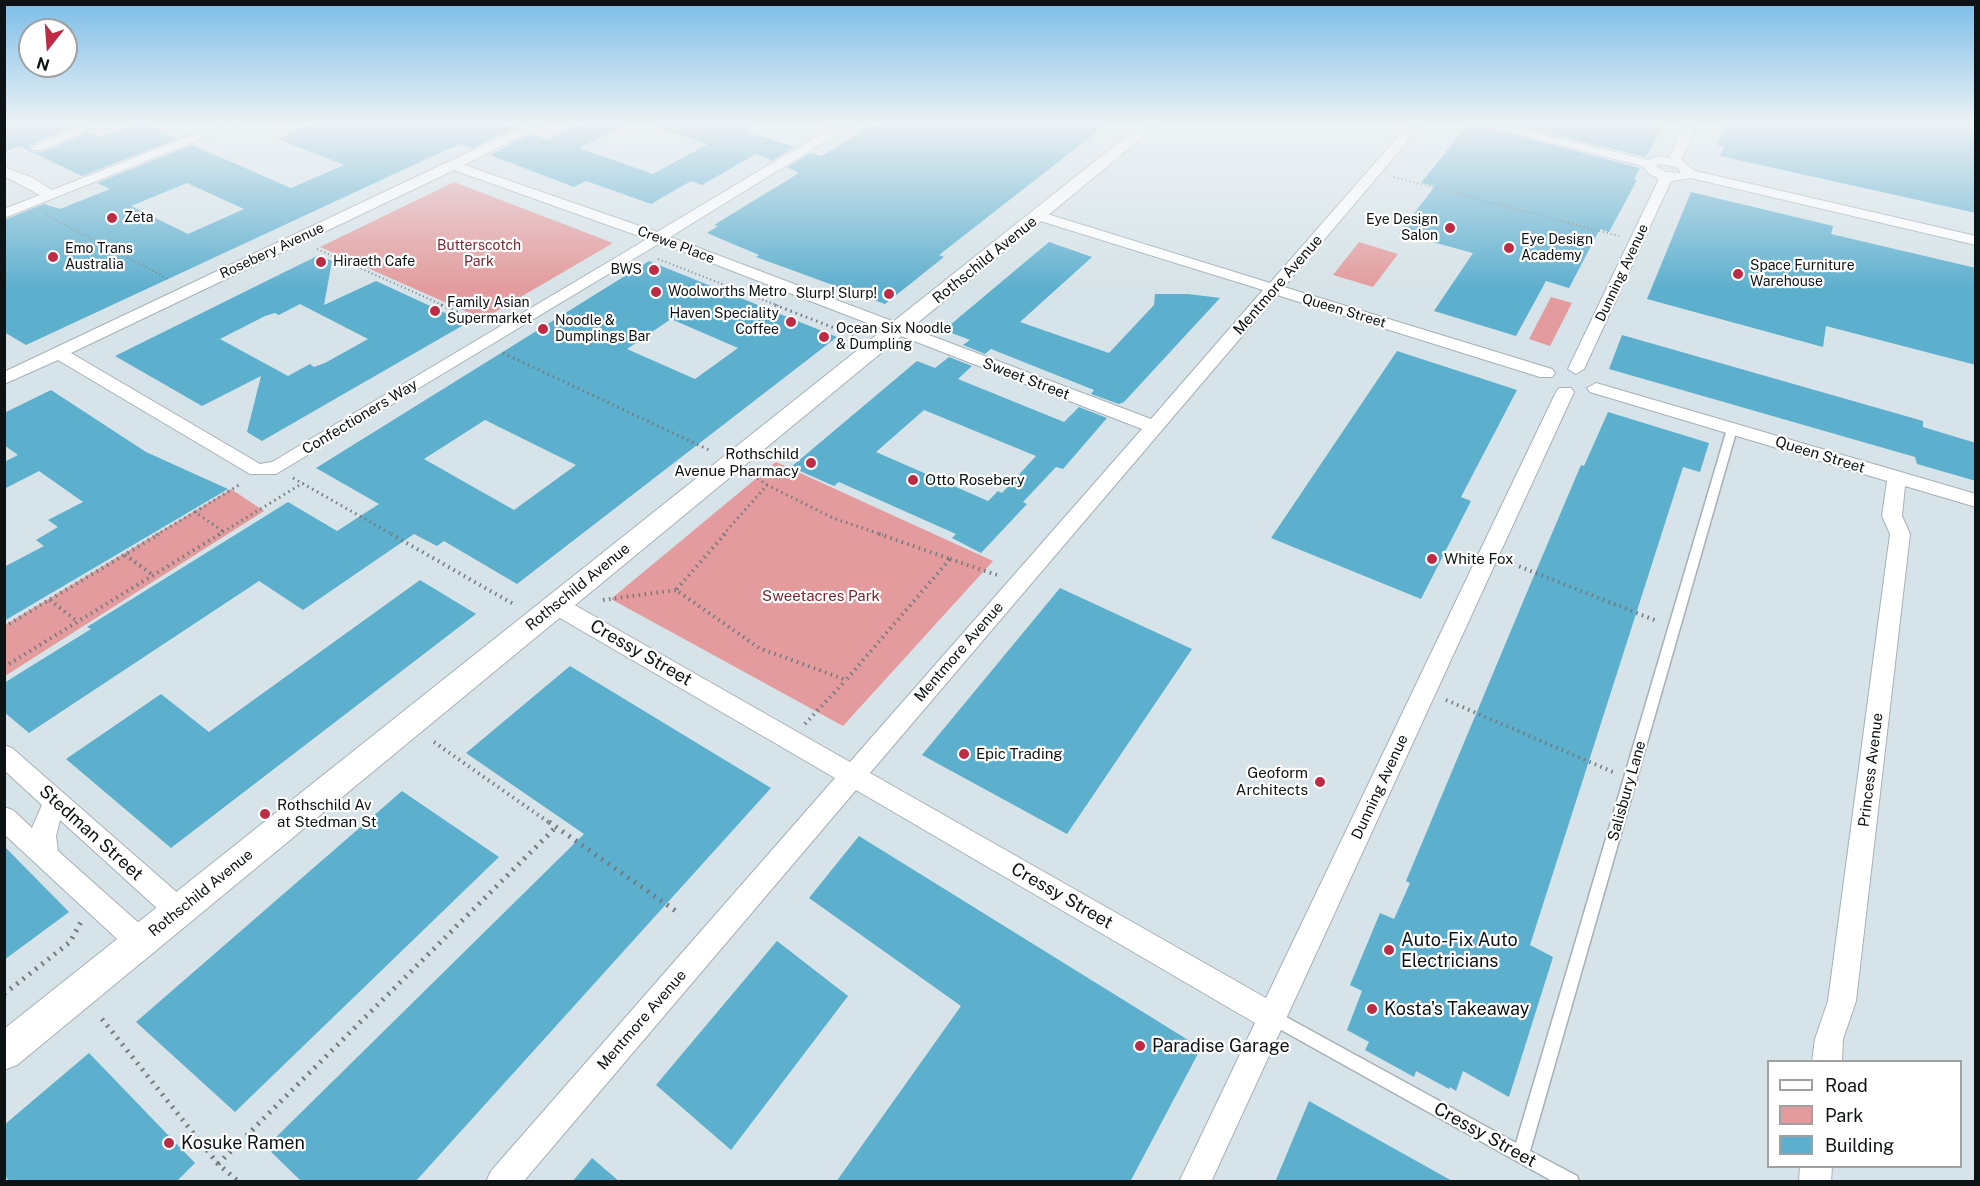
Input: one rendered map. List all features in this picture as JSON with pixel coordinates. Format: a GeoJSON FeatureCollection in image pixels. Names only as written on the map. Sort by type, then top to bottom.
{"type":"FeatureCollection","features":[{"type":"Feature","properties":{"kind":"street"},"geometry":{"type":"LineString","coordinates":[[22,178],[51,196]]}},
{"type":"Feature","properties":{"kind":"street"},"geometry":{"type":"LineString","coordinates":[[4,214],[95,178]]}},
{"type":"Feature","properties":{"kind":"street","name":"Rosebery Avenue"},"geometry":{"type":"LineString","coordinates":[[4,379],[425,178]]}},
{"type":"Feature","properties":{"kind":"street","name":"Crewe Place"},"geometry":{"type":"LineString","coordinates":[[490,178],[658,238],[896,330]]}},
{"type":"Feature","properties":{"kind":"street","name":"Confectioners Way"},"geometry":{"type":"LineString","coordinates":[[59,353],[257,470],[276,468],[757,178]]}},
{"type":"Feature","properties":{"kind":"street","name":"Rothschild Avenue"},"geometry":{"type":"LineString","coordinates":[[4,1052],[1086,178]]}},
{"type":"Feature","properties":{"kind":"street","name":"Mentmore Avenue"},"geometry":{"type":"LineString","coordinates":[[502,1182],[1370,178]]}},
{"type":"Feature","properties":{"kind":"street","name":"Dunning Avenue"},"geometry":{"type":"LineString","coordinates":[[1576,369],[1666,178]]}},
{"type":"Feature","properties":{"kind":"street"},"geometry":{"type":"LineString","coordinates":[[1709,178],[1976,241]]}},
{"type":"Feature","properties":{"kind":"street","name":"Queen Street"},"geometry":{"type":"LineString","coordinates":[[1040,216],[1546,373]]}},
{"type":"Feature","properties":{"kind":"street","name":"Sweet Street"},"geometry":{"type":"LineString","coordinates":[[896,330],[1155,427]]}},
{"type":"Feature","properties":{"kind":"street"},"geometry":{"type":"LineString","coordinates":[[1557,367],[1576,369],[1589,375],[1596,388],[1584,394],[1565,392],[1552,386],[1546,373],[1557,367]]}},
{"type":"Feature","properties":{"kind":"street","name":"Queen Street"},"geometry":{"type":"LineString","coordinates":[[1596,388],[1976,501]]}},
{"type":"Feature","properties":{"kind":"street","name":"Dunning Avenue"},"geometry":{"type":"LineString","coordinates":[[1195,1182],[1565,392]]}},
{"type":"Feature","properties":{"kind":"street","name":"Princess Avenue"},"geometry":{"type":"LineString","coordinates":[[1827,1060],[1829,1039],[1842,1001],[1899,546],[1900,534],[1892,516],[1897,478]]}},
{"type":"Feature","properties":{"kind":"street","name":"Cressy Street"},"geometry":{"type":"LineString","coordinates":[[556,605],[1272,1017]]}},
{"type":"Feature","properties":{"kind":"street","name":"Stedman Street"},"geometry":{"type":"LineString","coordinates":[[4,755],[179,911]]}},
{"type":"Feature","properties":{"kind":"street"},"geometry":{"type":"LineString","coordinates":[[48,858],[42,839],[43,830],[57,802]]}},
{"type":"Feature","properties":{"kind":"street"},"geometry":{"type":"LineString","coordinates":[[4,818],[140,942]]}},
{"type":"Feature","properties":{"kind":"lane","name":"Salisbury Lane"},"geometry":{"type":"LineString","coordinates":[[1521,1154],[1732,429]]}},
{"type":"Feature","properties":{"kind":"lane","name":"Cressy Street"},"geometry":{"type":"LineString","coordinates":[[1272,1017],[1571,1182]]}},
{"type":"Feature","properties":{"kind":"path"},"geometry":{"type":"LineString","coordinates":[[1399,178],[1637,241]]}},
{"type":"Feature","properties":{"kind":"path"},"geometry":{"type":"LineString","coordinates":[[27,205],[175,282]]}},
{"type":"Feature","properties":{"kind":"path"},"geometry":{"type":"LineString","coordinates":[[314,247],[482,323]]}},
{"type":"Feature","properties":{"kind":"path"},"geometry":{"type":"LineString","coordinates":[[638,251],[854,336]]}},
{"type":"Feature","properties":{"kind":"path"},"geometry":{"type":"LineString","coordinates":[[494,349],[709,450]]}},
{"type":"Feature","properties":{"kind":"path"},"geometry":{"type":"LineString","coordinates":[[287,474],[515,605]]}},
{"type":"Feature","properties":{"kind":"path"},"geometry":{"type":"LineString","coordinates":[[753,475],[833,518],[1018,583]]}},
{"type":"Feature","properties":{"kind":"path"},"geometry":{"type":"LineString","coordinates":[[4,668],[303,483]]}},
{"type":"Feature","properties":{"kind":"path"},"geometry":{"type":"LineString","coordinates":[[603,600],[676,590],[767,484]]}},
{"type":"Feature","properties":{"kind":"path"},"geometry":{"type":"LineString","coordinates":[[4,627],[240,485]]}},
{"type":"Feature","properties":{"kind":"path"},"geometry":{"type":"LineString","coordinates":[[195,512],[224,532]]}},
{"type":"Feature","properties":{"kind":"path"},"geometry":{"type":"LineString","coordinates":[[125,555],[153,575]]}},
{"type":"Feature","properties":{"kind":"path"},"geometry":{"type":"LineString","coordinates":[[1489,555],[1674,628]]}},
{"type":"Feature","properties":{"kind":"path"},"geometry":{"type":"LineString","coordinates":[[791,740],[951,558]]}},
{"type":"Feature","properties":{"kind":"path"},"geometry":{"type":"LineString","coordinates":[[676,590],[759,648],[846,680]]}},
{"type":"Feature","properties":{"kind":"path"},"geometry":{"type":"LineString","coordinates":[[50,600],[78,622]]}},
{"type":"Feature","properties":{"kind":"path"},"geometry":{"type":"LineString","coordinates":[[1425,690],[1630,780]]}},
{"type":"Feature","properties":{"kind":"path"},"geometry":{"type":"LineString","coordinates":[[434,742],[680,914]]}},
{"type":"Feature","properties":{"kind":"path"},"geometry":{"type":"LineString","coordinates":[[218,1164],[556,827]]}},
{"type":"Feature","properties":{"kind":"path"},"geometry":{"type":"LineString","coordinates":[[4,994],[70,942],[81,925],[80,916]]}},
{"type":"Feature","properties":{"kind":"path"},"geometry":{"type":"LineString","coordinates":[[102,1019],[218,1164],[239,1182]]}},
{"type":"Feature","properties":{"kind":"green space","name":"Butterscotch Park"},"geometry":{"type":"Polygon","coordinates":[[[454,182],[613,243],[483,319],[320,247],[454,182]]]}},
{"type":"Feature","properties":{"kind":"green space"},"geometry":{"type":"Polygon","coordinates":[[[1359,242],[1398,254],[1373,287],[1333,275],[1359,242]]]}},
{"type":"Feature","properties":{"kind":"green space"},"geometry":{"type":"Polygon","coordinates":[[[1551,297],[1572,303],[1550,346],[1529,339],[1551,297]]]}},
{"type":"Feature","properties":{"kind":"green space","name":"Sweetacres Park"},"geometry":{"type":"Polygon","coordinates":[[[776,462],[993,561],[843,726],[611,599],[776,462]]]}},
{"type":"Feature","properties":{"kind":"green space"},"geometry":{"type":"Polygon","coordinates":[[[231,489],[264,511],[5,676],[5,625],[231,489]]]}},
{"type":"Feature","properties":{"kind":"building"},"geometry":{"type":"Polygon","coordinates":[[[109,178],[269,178],[291,188],[313,178],[385,178],[26,345],[4,332],[4,220],[44,204],[60,209],[110,189],[97,183],[109,178]],[[187,183],[131,206],[188,234],[244,209],[187,183]]]}},
{"type":"Feature","properties":{"kind":"building"},"geometry":{"type":"Polygon","coordinates":[[[551,178],[714,178],[702,185],[691,181],[651,204],[586,181],[574,187],[551,178]]]}},
{"type":"Feature","properties":{"kind":"building"},"geometry":{"type":"Polygon","coordinates":[[[790,178],[1037,178],[939,255],[944,257],[885,304],[756,257],[759,255],[707,233],[718,226],[714,225],[790,178]]]}},
{"type":"Feature","properties":{"kind":"building"},"geometry":{"type":"Polygon","coordinates":[[[1425,178],[1637,180],[1609,232],[1600,229],[1569,288],[1546,281],[1516,336],[1434,311],[1473,253],[1399,233],[1435,186],[1421,183],[1425,178]]]}},
{"type":"Feature","properties":{"kind":"building"},"geometry":{"type":"Polygon","coordinates":[[[1820,178],[1976,178],[1976,213],[1820,178]]]}},
{"type":"Feature","properties":{"kind":"building"},"geometry":{"type":"Polygon","coordinates":[[[1691,192],[1833,226],[1831,234],[1976,268],[1976,365],[1826,326],[1823,347],[1647,299],[1691,192]]]}},
{"type":"Feature","properties":{"kind":"building"},"geometry":{"type":"Polygon","coordinates":[[[1049,242],[1092,257],[1020,322],[1109,353],[1154,305],[1155,294],[1188,294],[1220,298],[1124,402],[1119,404],[1091,394],[1094,390],[991,349],[985,354],[963,345],[970,340],[944,330],[1049,242]]]}},
{"type":"Feature","properties":{"kind":"building"},"geometry":{"type":"Polygon","coordinates":[[[319,255],[332,261],[324,305],[376,281],[467,323],[262,441],[247,432],[261,376],[202,406],[115,356],[319,255]],[[300,304],[279,315],[275,313],[265,316],[220,339],[288,376],[310,364],[314,367],[325,363],[368,339],[300,304]]]}},
{"type":"Feature","properties":{"kind":"building"},"geometry":{"type":"Polygon","coordinates":[[[649,261],[837,337],[517,584],[444,541],[437,546],[414,534],[303,610],[259,581],[29,733],[4,712],[4,683],[91,629],[87,627],[288,502],[337,531],[379,504],[316,468],[649,261]],[[671,319],[627,349],[695,379],[738,348],[671,319]],[[485,420],[424,459],[514,510],[576,465],[485,420]]]}},
{"type":"Feature","properties":{"kind":"building"},"geometry":{"type":"Polygon","coordinates":[[[1622,335],[1923,421],[1923,427],[1976,443],[1976,481],[1917,464],[1915,457],[1609,369],[1622,335]]]}},
{"type":"Feature","properties":{"kind":"building"},"geometry":{"type":"Polygon","coordinates":[[[1397,351],[1517,390],[1461,497],[1471,501],[1421,599],[1271,538],[1397,351]]]}},
{"type":"Feature","properties":{"kind":"building"},"geometry":{"type":"Polygon","coordinates":[[[949,357],[972,366],[958,379],[1064,422],[1079,407],[1107,418],[1063,469],[1056,467],[1023,502],[1027,504],[981,553],[952,538],[956,534],[839,482],[834,486],[791,467],[917,361],[935,368],[949,357]],[[924,410],[876,452],[988,501],[998,491],[1002,493],[1036,456],[924,410]]]}},
{"type":"Feature","properties":{"kind":"building"},"geometry":{"type":"Polygon","coordinates":[[[51,390],[146,452],[228,489],[4,621],[4,567],[44,546],[36,540],[58,527],[48,520],[83,502],[39,471],[4,489],[4,462],[18,455],[4,445],[4,413],[51,390]]]}},
{"type":"Feature","properties":{"kind":"building"},"geometry":{"type":"Polygon","coordinates":[[[1608,412],[1709,443],[1700,472],[1683,467],[1530,945],[1553,957],[1509,1097],[1463,1071],[1456,1091],[1416,1071],[1414,1077],[1365,1050],[1369,1042],[1347,1030],[1362,991],[1350,985],[1380,913],[1394,919],[1410,883],[1406,881],[1533,578],[1581,465],[1584,466],[1608,412]]]}},
{"type":"Feature","properties":{"kind":"building"},"geometry":{"type":"Polygon","coordinates":[[[420,580],[476,614],[171,848],[66,759],[161,694],[209,732],[420,580]]]}},
{"type":"Feature","properties":{"kind":"building"},"geometry":{"type":"Polygon","coordinates":[[[1060,588],[1192,649],[1067,834],[922,755],[1060,588]]]}},
{"type":"Feature","properties":{"kind":"building"},"geometry":{"type":"Polygon","coordinates":[[[570,666],[771,788],[415,1182],[302,1182],[266,1147],[584,834],[466,753],[570,666]]]}},
{"type":"Feature","properties":{"kind":"building"},"geometry":{"type":"Polygon","coordinates":[[[402,791],[499,857],[235,1112],[136,1022],[402,791]]]}},
{"type":"Feature","properties":{"kind":"building"},"geometry":{"type":"Polygon","coordinates":[[[859,836],[1201,1048],[1130,1182],[836,1182],[961,1006],[809,898],[859,836]]]}},
{"type":"Feature","properties":{"kind":"building"},"geometry":{"type":"Polygon","coordinates":[[[4,846],[69,912],[4,960],[4,846]]]}},
{"type":"Feature","properties":{"kind":"building"},"geometry":{"type":"Polygon","coordinates":[[[777,941],[848,996],[731,1150],[656,1085],[777,941]]]}},
{"type":"Feature","properties":{"kind":"building"},"geometry":{"type":"Polygon","coordinates":[[[89,1053],[195,1163],[176,1182],[10,1182],[4,1175],[4,1125],[89,1053]]]}},
{"type":"Feature","properties":{"kind":"building"},"geometry":{"type":"Polygon","coordinates":[[[1309,1101],[1454,1182],[1275,1182],[1309,1101]]]}},
{"type":"Feature","properties":{"kind":"building"},"geometry":{"type":"Polygon","coordinates":[[[592,1158],[620,1182],[572,1182],[592,1158]]]}},
{"type":"Feature","properties":{"kind":"place","name":"Zeta"},"geometry":{"type":"Point","coordinates":[112,218]}},
{"type":"Feature","properties":{"kind":"place","name":"Eye Design Salon"},"geometry":{"type":"Point","coordinates":[1450,228]}},
{"type":"Feature","properties":{"kind":"place","name":"Eye Design Academy"},"geometry":{"type":"Point","coordinates":[1509,248]}},
{"type":"Feature","properties":{"kind":"place","name":"Emo Trans Australia"},"geometry":{"type":"Point","coordinates":[53,257]}},
{"type":"Feature","properties":{"kind":"place","name":"Hiraeth Cafe"},"geometry":{"type":"Point","coordinates":[321,262]}},
{"type":"Feature","properties":{"kind":"place","name":"BWS"},"geometry":{"type":"Point","coordinates":[654,270]}},
{"type":"Feature","properties":{"kind":"place","name":"Space Furniture Warehouse"},"geometry":{"type":"Point","coordinates":[1738,274]}},
{"type":"Feature","properties":{"kind":"place","name":"Woolworths Metro"},"geometry":{"type":"Point","coordinates":[656,292]}},
{"type":"Feature","properties":{"kind":"place","name":"Slurp! Slurp!"},"geometry":{"type":"Point","coordinates":[889,294]}},
{"type":"Feature","properties":{"kind":"place","name":"Family Asian Supermarket"},"geometry":{"type":"Point","coordinates":[435,311]}},
{"type":"Feature","properties":{"kind":"place","name":"Haven Speciality Coffee"},"geometry":{"type":"Point","coordinates":[791,322]}},
{"type":"Feature","properties":{"kind":"place","name":"Noodle & Dumplings Bar"},"geometry":{"type":"Point","coordinates":[543,329]}},
{"type":"Feature","properties":{"kind":"place","name":"Ocean Six Noodle & Dumpling"},"geometry":{"type":"Point","coordinates":[824,337]}},
{"type":"Feature","properties":{"kind":"place","name":"Rothschild Avenue Pharmacy"},"geometry":{"type":"Point","coordinates":[811,463]}},
{"type":"Feature","properties":{"kind":"place","name":"Otto Rosebery"},"geometry":{"type":"Point","coordinates":[913,480]}},
{"type":"Feature","properties":{"kind":"place","name":"White Fox"},"geometry":{"type":"Point","coordinates":[1432,559]}},
{"type":"Feature","properties":{"kind":"place","name":"Epic Trading"},"geometry":{"type":"Point","coordinates":[964,754]}},
{"type":"Feature","properties":{"kind":"place","name":"Geoform Architects"},"geometry":{"type":"Point","coordinates":[1320,782]}},
{"type":"Feature","properties":{"kind":"place","name":"Rothschild Av at Stedman St"},"geometry":{"type":"Point","coordinates":[265,814]}},
{"type":"Feature","properties":{"kind":"place","name":"Auto-Fix Auto Electricians"},"geometry":{"type":"Point","coordinates":[1389,950]}},
{"type":"Feature","properties":{"kind":"place","name":"Kosta's Takeaway"},"geometry":{"type":"Point","coordinates":[1372,1009]}},
{"type":"Feature","properties":{"kind":"place","name":"Paradise Garage"},"geometry":{"type":"Point","coordinates":[1140,1046]}},
{"type":"Feature","properties":{"kind":"place","name":"Kosuke Ramen"},"geometry":{"type":"Point","coordinates":[169,1143]}}]}
